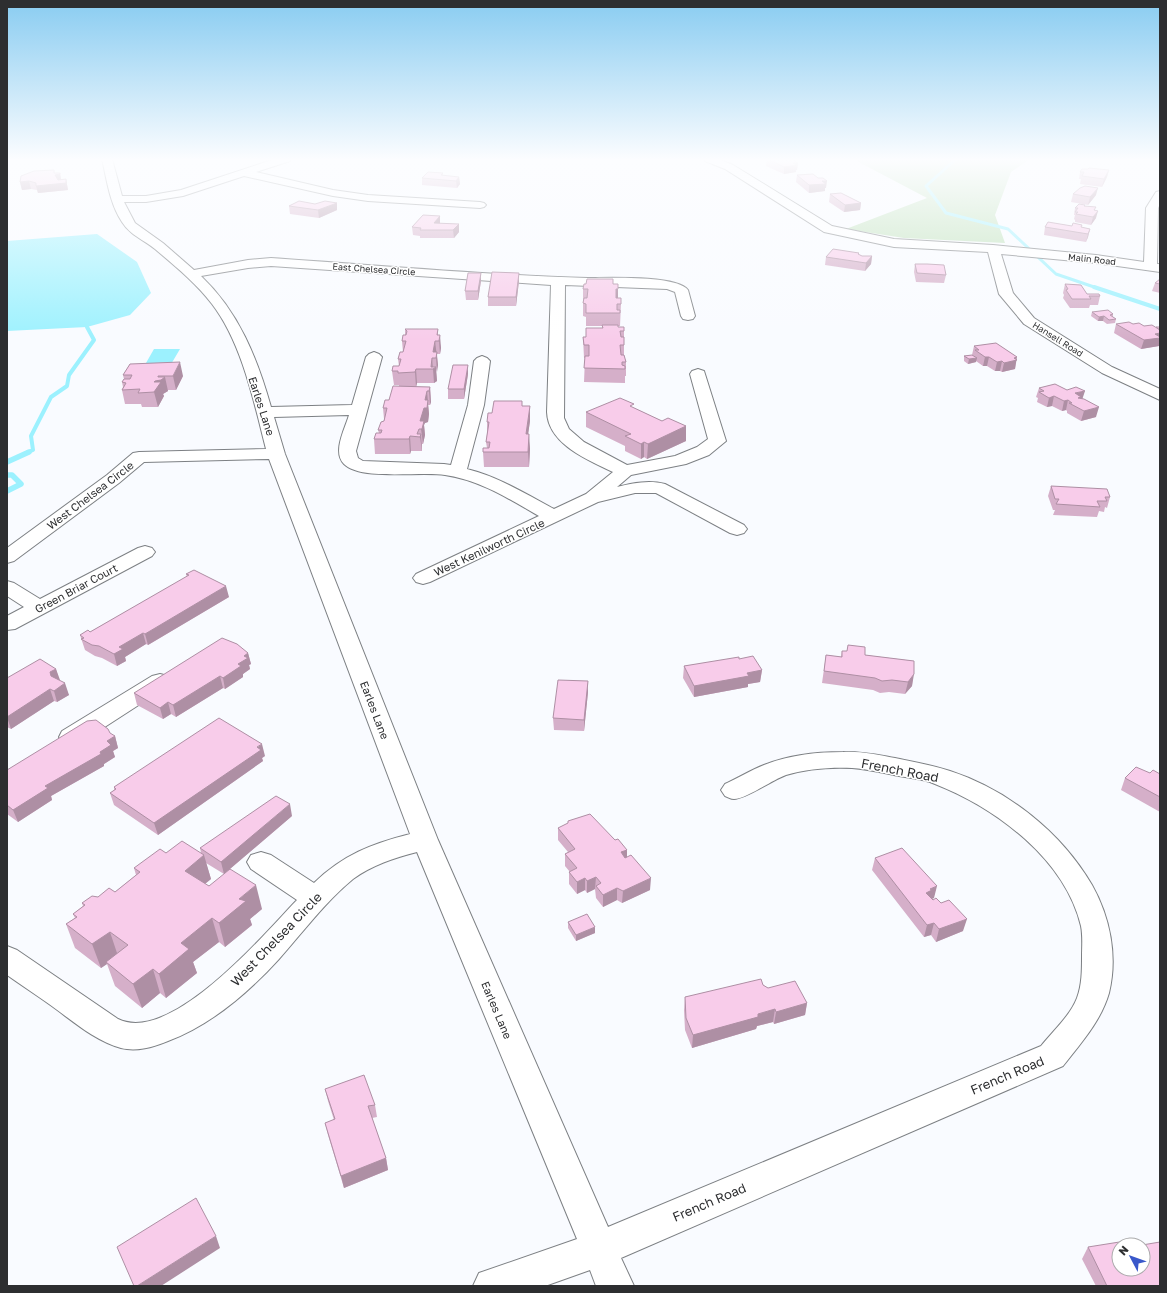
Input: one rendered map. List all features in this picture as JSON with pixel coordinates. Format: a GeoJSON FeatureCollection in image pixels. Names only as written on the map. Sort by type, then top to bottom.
{"type":"FeatureCollection","features":[{"type":"Feature","properties":{"kind":"street","name":"Earles Lane"},"geometry":{"type":"LineString","coordinates":[[127,219],[128,222],[191,274],[218,302],[232,326],[246,357],[265,412],[276,454],[425,840],[615,1286]]}},
{"type":"Feature","properties":{"kind":"street","name":"Malin Road"},"geometry":{"type":"LineString","coordinates":[[813,219],[828,229],[894,244],[993,249],[1096,259],[1155,267]]}},
{"type":"Feature","properties":{"kind":"street"},"geometry":{"type":"LineString","coordinates":[[1153,219],[1155,267]]}},
{"type":"Feature","properties":{"kind":"street","name":"Hansell Road"},"geometry":{"type":"LineString","coordinates":[[993,249],[1006,294],[1029,321],[1107,370],[1160,395]]}},
{"type":"Feature","properties":{"kind":"street","name":"East Chelsea Circle"},"geometry":{"type":"LineString","coordinates":[[191,274],[248,264],[271,262],[558,281],[653,283],[677,287],[681,290],[688,316]]}},
{"type":"Feature","properties":{"kind":"street"},"geometry":{"type":"LineString","coordinates":[[558,281],[555,412],[557,424],[563,432],[581,447],[625,471]]}},
{"type":"Feature","properties":{"kind":"street"},"geometry":{"type":"LineString","coordinates":[[374,357],[347,451],[350,460],[358,466],[378,468],[444,469],[478,476],[554,517],[593,498],[635,488],[659,488],[737,529]]}},
{"type":"Feature","properties":{"kind":"street"},"geometry":{"type":"LineString","coordinates":[[458,471],[476,405],[482,360]]}},
{"type":"Feature","properties":{"kind":"street"},"geometry":{"type":"LineString","coordinates":[[593,498],[625,471],[680,460],[703,451],[717,441],[698,374]]}},
{"type":"Feature","properties":{"kind":"street"},"geometry":{"type":"LineString","coordinates":[[265,412],[359,410]]}},
{"type":"Feature","properties":{"kind":"street","name":"West Chelsea Circle"},"geometry":{"type":"LineString","coordinates":[[7,557],[113,479],[139,457],[276,454]]}},
{"type":"Feature","properties":{"kind":"street","name":"West Kenilworth Circle"},"geometry":{"type":"LineString","coordinates":[[423,578],[554,517]]}},
{"type":"Feature","properties":{"kind":"street","name":"Green Briar Court"},"geometry":{"type":"LineString","coordinates":[[7,624],[145,552]]}},
{"type":"Feature","properties":{"kind":"street"},"geometry":{"type":"LineString","coordinates":[[7,587],[39,607]]}},
{"type":"Feature","properties":{"kind":"street"},"geometry":{"type":"LineString","coordinates":[[53,748],[179,669]]}},
{"type":"Feature","properties":{"kind":"street","name":"French Road"},"geometry":{"type":"LineString","coordinates":[[492,1286],[599,1248],[1052,1056],[1075,1029],[1091,1000],[1098,977],[1096,926],[1087,900],[1072,875],[1053,850],[1027,826],[996,804],[972,790],[941,777],[876,763],[839,760],[806,763],[778,769],[734,790]]}},
{"type":"Feature","properties":{"kind":"street","name":"West Chelsea Circle"},"geometry":{"type":"LineString","coordinates":[[7,958],[92,1019],[108,1028],[122,1035],[137,1036],[154,1034],[172,1027],[195,1013],[244,976],[315,898],[344,872],[365,857],[425,840]]}},
{"type":"Feature","properties":{"kind":"street"},"geometry":{"type":"LineString","coordinates":[[261,862],[315,898]]}},
{"type":"Feature","properties":{"kind":"green space"},"geometry":{"type":"Polygon","coordinates":[[[871,219],[997,219],[1005,243],[904,238],[846,229],[871,219]]]}},
{"type":"Feature","properties":{"kind":"water"},"geometry":{"type":"Polygon","coordinates":[[[97,234],[137,262],[151,293],[130,315],[87,327],[7,331],[7,241],[97,234]]]}},
{"type":"Feature","properties":{"kind":"water"},"geometry":{"type":"Polygon","coordinates":[[[154,349],[180,349],[167,371],[142,370],[154,349]]]}},
{"type":"Feature","properties":{"kind":"building"},"geometry":{"type":"Polygon","coordinates":[[[419,219],[437,219],[434,223],[459,224],[453,230],[420,230],[421,228],[412,227],[419,219]]]}},
{"type":"Feature","properties":{"kind":"building"},"geometry":{"type":"Polygon","coordinates":[[[1048,222],[1072,226],[1073,223],[1090,229],[1088,234],[1045,227],[1048,222]]]}},
{"type":"Feature","properties":{"kind":"building"},"geometry":{"type":"Polygon","coordinates":[[[833,249],[859,253],[858,254],[862,256],[872,256],[866,263],[826,257],[833,249]]]}},
{"type":"Feature","properties":{"kind":"building"},"geometry":{"type":"Polygon","coordinates":[[[915,264],[944,265],[946,275],[917,273],[915,264]]]}},
{"type":"Feature","properties":{"kind":"building"},"geometry":{"type":"Polygon","coordinates":[[[492,272],[519,273],[516,297],[488,297],[492,272]]]}},
{"type":"Feature","properties":{"kind":"building"},"geometry":{"type":"Polygon","coordinates":[[[468,273],[481,273],[478,291],[465,291],[468,273]]]}},
{"type":"Feature","properties":{"kind":"building"},"geometry":{"type":"Polygon","coordinates":[[[587,279],[613,279],[613,284],[618,284],[618,289],[616,289],[616,298],[621,298],[621,304],[617,304],[617,310],[620,310],[620,313],[586,313],[586,304],[583,303],[584,298],[587,298],[588,289],[583,289],[587,279]]]}},
{"type":"Feature","properties":{"kind":"building"},"geometry":{"type":"Polygon","coordinates":[[[1160,279],[1160,284],[1155,283],[1160,279]]]}},
{"type":"Feature","properties":{"kind":"building"},"geometry":{"type":"Polygon","coordinates":[[[1065,284],[1081,285],[1087,294],[1099,294],[1100,296],[1089,296],[1091,299],[1072,299],[1066,290],[1068,289],[1065,284]]]}},
{"type":"Feature","properties":{"kind":"building"},"geometry":{"type":"Polygon","coordinates":[[[1108,310],[1113,314],[1110,315],[1116,319],[1109,320],[1104,316],[1099,317],[1092,312],[1108,310]]]}},
{"type":"Feature","properties":{"kind":"building"},"geometry":{"type":"Polygon","coordinates":[[[1129,322],[1133,324],[1139,323],[1144,326],[1152,325],[1160,330],[1160,333],[1155,334],[1160,338],[1144,340],[1116,324],[1129,322]]]}},
{"type":"Feature","properties":{"kind":"building"},"geometry":{"type":"Polygon","coordinates":[[[602,325],[618,325],[618,327],[624,327],[624,331],[620,331],[621,337],[624,337],[624,345],[620,345],[621,355],[624,355],[626,362],[622,362],[625,369],[584,368],[585,356],[589,356],[589,345],[584,345],[583,337],[586,337],[586,328],[603,328],[602,325]]]}},
{"type":"Feature","properties":{"kind":"building"},"geometry":{"type":"Polygon","coordinates":[[[405,329],[438,329],[437,335],[440,335],[439,341],[435,341],[433,352],[437,352],[436,358],[432,358],[431,367],[436,367],[433,369],[416,369],[415,372],[398,373],[398,371],[392,371],[393,366],[399,366],[401,359],[398,359],[400,352],[403,352],[406,341],[402,341],[403,335],[406,335],[407,331],[405,329]]]}},
{"type":"Feature","properties":{"kind":"building"},"geometry":{"type":"Polygon","coordinates":[[[996,343],[1017,357],[1014,358],[1017,360],[1004,363],[1002,361],[997,362],[989,357],[985,357],[975,350],[979,350],[974,346],[996,343]]]}},
{"type":"Feature","properties":{"kind":"building"},"geometry":{"type":"Polygon","coordinates":[[[972,355],[977,358],[969,359],[964,356],[972,355]]]}},
{"type":"Feature","properties":{"kind":"building"},"geometry":{"type":"Polygon","coordinates":[[[180,362],[173,376],[158,376],[165,377],[154,382],[161,382],[154,392],[138,393],[140,389],[122,390],[126,383],[122,382],[124,379],[130,379],[132,375],[123,375],[130,364],[180,362]]]}},
{"type":"Feature","properties":{"kind":"building"},"geometry":{"type":"Polygon","coordinates":[[[453,365],[468,365],[464,389],[448,389],[453,365]]]}},
{"type":"Feature","properties":{"kind":"building"},"geometry":{"type":"Polygon","coordinates":[[[1055,384],[1067,390],[1076,387],[1085,391],[1075,393],[1081,397],[1078,398],[1084,399],[1099,407],[1084,411],[1069,403],[1072,403],[1068,400],[1064,401],[1054,396],[1049,398],[1039,392],[1044,391],[1039,388],[1055,384]]]}},
{"type":"Feature","properties":{"kind":"building"},"geometry":{"type":"Polygon","coordinates":[[[393,386],[430,387],[429,391],[427,391],[425,400],[428,400],[427,408],[424,408],[420,421],[424,421],[422,429],[419,429],[417,434],[421,434],[420,437],[410,436],[409,439],[374,439],[376,433],[381,433],[382,430],[378,430],[381,422],[384,421],[387,408],[383,408],[385,400],[389,400],[393,386]]]}},
{"type":"Feature","properties":{"kind":"building"},"geometry":{"type":"Polygon","coordinates":[[[620,398],[634,404],[630,406],[662,421],[668,418],[686,426],[648,444],[644,442],[641,444],[625,436],[631,434],[586,412],[620,398]]]}},
{"type":"Feature","properties":{"kind":"building"},"geometry":{"type":"Polygon","coordinates":[[[494,401],[522,401],[522,406],[530,406],[526,434],[529,434],[528,452],[483,452],[483,448],[489,448],[490,442],[486,442],[489,422],[487,422],[488,413],[492,413],[494,401]]]}},
{"type":"Feature","properties":{"kind":"building"},"geometry":{"type":"Polygon","coordinates":[[[1051,486],[1107,489],[1110,497],[1105,497],[1107,501],[1097,501],[1100,507],[1056,504],[1059,499],[1055,499],[1051,486]]]}},
{"type":"Feature","properties":{"kind":"building"},"geometry":{"type":"Polygon","coordinates":[[[194,570],[226,586],[145,634],[143,633],[119,647],[123,649],[114,654],[81,639],[84,638],[80,635],[88,630],[90,632],[189,575],[186,574],[194,570]]]}},
{"type":"Feature","properties":{"kind":"building"},"geometry":{"type":"Polygon","coordinates":[[[222,638],[237,644],[248,653],[244,656],[248,658],[238,664],[241,666],[223,678],[220,676],[173,705],[168,702],[160,708],[134,693],[222,638]]]}},
{"type":"Feature","properties":{"kind":"building"},"geometry":{"type":"Polygon","coordinates":[[[848,645],[865,647],[865,655],[914,661],[914,674],[908,682],[892,680],[882,681],[875,678],[824,671],[826,655],[842,657],[842,651],[847,651],[848,645]]]}},
{"type":"Feature","properties":{"kind":"building"},"geometry":{"type":"Polygon","coordinates":[[[753,656],[762,670],[747,673],[749,676],[694,686],[684,666],[739,657],[739,659],[753,656]]]}},
{"type":"Feature","properties":{"kind":"building"},"geometry":{"type":"Polygon","coordinates":[[[40,659],[56,669],[50,672],[51,676],[65,683],[54,691],[50,689],[7,717],[7,678],[40,659]]]}},
{"type":"Feature","properties":{"kind":"building"},"geometry":{"type":"Polygon","coordinates":[[[558,680],[588,681],[584,720],[553,718],[558,680]]]}},
{"type":"Feature","properties":{"kind":"building"},"geometry":{"type":"Polygon","coordinates":[[[219,718],[262,744],[257,747],[261,750],[154,823],[110,793],[116,789],[114,787],[219,718]]]}},
{"type":"Feature","properties":{"kind":"building"},"geometry":{"type":"Polygon","coordinates":[[[96,720],[115,736],[107,741],[111,745],[100,752],[101,754],[45,786],[48,788],[13,810],[7,805],[7,770],[87,721],[96,720]]]}},
{"type":"Feature","properties":{"kind":"building"},"geometry":{"type":"Polygon","coordinates":[[[1136,767],[1150,773],[1153,770],[1160,774],[1160,797],[1125,778],[1136,767]]]}},
{"type":"Feature","properties":{"kind":"building"},"geometry":{"type":"Polygon","coordinates":[[[276,796],[290,804],[221,862],[200,848],[276,796]]]}},
{"type":"Feature","properties":{"kind":"building"},"geometry":{"type":"Polygon","coordinates":[[[590,814],[615,840],[618,839],[627,850],[621,852],[625,858],[631,855],[651,878],[623,891],[617,888],[603,895],[596,886],[601,883],[596,877],[587,881],[585,878],[577,882],[569,872],[577,868],[565,854],[575,849],[558,828],[568,823],[568,821],[590,814]]]}},
{"type":"Feature","properties":{"kind":"building"},"geometry":{"type":"Polygon","coordinates":[[[182,841],[204,855],[185,871],[209,886],[230,869],[256,885],[239,899],[246,901],[219,923],[212,918],[181,943],[189,949],[159,974],[153,969],[133,984],[106,962],[128,945],[110,932],[92,944],[66,924],[77,917],[73,914],[85,905],[82,903],[92,896],[98,897],[109,888],[115,892],[140,872],[134,868],[160,849],[166,853],[182,841]]]}},
{"type":"Feature","properties":{"kind":"building"},"geometry":{"type":"Polygon","coordinates":[[[902,848],[937,886],[930,889],[932,890],[926,893],[933,900],[936,898],[941,903],[949,900],[967,919],[939,929],[934,923],[927,925],[875,858],[902,848]]]}},
{"type":"Feature","properties":{"kind":"building"},"geometry":{"type":"Polygon","coordinates":[[[587,914],[595,927],[576,935],[568,922],[587,914]]]}},
{"type":"Feature","properties":{"kind":"building"},"geometry":{"type":"Polygon","coordinates":[[[761,979],[763,985],[768,988],[795,981],[807,1003],[776,1012],[775,1009],[758,1014],[758,1017],[693,1035],[686,1018],[685,997],[761,979]]]}},
{"type":"Feature","properties":{"kind":"building"},"geometry":{"type":"Polygon","coordinates":[[[364,1075],[375,1105],[368,1106],[386,1158],[341,1176],[325,1123],[335,1119],[325,1089],[364,1075]]]}},
{"type":"Feature","properties":{"kind":"building"},"geometry":{"type":"Polygon","coordinates":[[[196,1198],[216,1236],[137,1286],[134,1286],[117,1247],[196,1198]]]}},
{"type":"Feature","properties":{"kind":"building"},"geometry":{"type":"Polygon","coordinates":[[[1160,1242],[1160,1286],[1107,1286],[1088,1247],[1111,1243],[1111,1277],[1151,1277],[1151,1244],[1160,1242]]]}},
{"type":"Feature","properties":{"kind":"waterway"},"geometry":{"type":"LineString","coordinates":[[971,219],[1008,229],[1056,274],[1097,288]]}},
{"type":"Feature","properties":{"kind":"waterway"},"geometry":{"type":"LineString","coordinates":[[1097,288],[1160,309]]}},
{"type":"Feature","properties":{"kind":"waterway"},"geometry":{"type":"LineString","coordinates":[[26,453],[33,450],[31,436],[51,397],[67,386],[69,375],[94,340],[87,327]]}},
{"type":"Feature","properties":{"kind":"waterway"},"geometry":{"type":"LineString","coordinates":[[7,462],[29,452]]}},
{"type":"Feature","properties":{"kind":"waterway"},"geometry":{"type":"LineString","coordinates":[[7,475],[12,475],[21,484],[7,491]]}}]}
